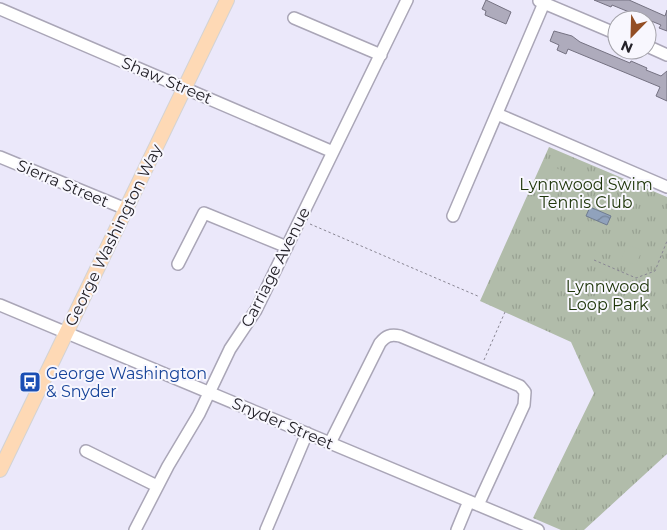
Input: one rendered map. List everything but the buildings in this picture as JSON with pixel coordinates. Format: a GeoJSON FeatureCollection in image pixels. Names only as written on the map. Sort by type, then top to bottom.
{"type":"FeatureCollection","features":[{"type":"Feature","properties":{"kind":"main road","name":"George Washington Way"},"geometry":{"type":"LineString","coordinates":[[0,470],[228,0]]}},
{"type":"Feature","properties":{"kind":"street","name":"Carriage Avenue"},"geometry":{"type":"LineString","coordinates":[[136,530],[157,486],[191,430],[230,349],[256,310],[407,0]]}},
{"type":"Feature","properties":{"kind":"street"},"geometry":{"type":"LineString","coordinates":[[453,216],[497,114],[541,1],[607,30]]}},
{"type":"Feature","properties":{"kind":"street","name":"Shaw Street"},"geometry":{"type":"LineString","coordinates":[[0,9],[334,152]]}},
{"type":"Feature","properties":{"kind":"street"},"geometry":{"type":"LineString","coordinates":[[294,18],[380,55]]}},
{"type":"Feature","properties":{"kind":"street"},"geometry":{"type":"LineString","coordinates":[[497,114],[667,187]]}},
{"type":"Feature","properties":{"kind":"street","name":"Sierra Street"},"geometry":{"type":"LineString","coordinates":[[0,157],[126,209]]}},
{"type":"Feature","properties":{"kind":"street"},"geometry":{"type":"LineString","coordinates":[[178,264],[204,213],[287,247]]}},
{"type":"Feature","properties":{"kind":"street","name":"Snyder Street"},"geometry":{"type":"LineString","coordinates":[[0,305],[538,530]]}},
{"type":"Feature","properties":{"kind":"street"},"geometry":{"type":"LineString","coordinates":[[330,443],[380,343],[384,337],[392,334],[520,386],[525,392],[524,406],[458,530]]}},
{"type":"Feature","properties":{"kind":"street"},"geometry":{"type":"LineString","coordinates":[[266,530],[308,433]]}},
{"type":"Feature","properties":{"kind":"street"},"geometry":{"type":"LineString","coordinates":[[86,451],[157,486]]}},
{"type":"Feature","properties":{"kind":"path"},"geometry":{"type":"LineString","coordinates":[[307,223],[480,297]]}},
{"type":"Feature","properties":{"kind":"path"},"geometry":{"type":"LineString","coordinates":[[594,260],[636,278],[655,271],[667,241]]}},
{"type":"Feature","properties":{"kind":"path"},"geometry":{"type":"LineString","coordinates":[[483,363],[505,312]]}},
{"type":"Feature","properties":{"kind":"green space","name":"Lynnwood Loop Park"},"geometry":{"type":"Polygon","coordinates":[[[549,147],[667,197],[667,454],[584,530],[561,530],[533,518],[594,393],[571,342],[480,301],[549,147]]]}},
{"type":"Feature","properties":{"kind":"green space"},"geometry":{"type":"Polygon","coordinates":[[[554,167],[567,173],[555,200],[542,194],[554,167]]]}},
{"type":"Feature","properties":{"kind":"green space"},"geometry":{"type":"Polygon","coordinates":[[[570,175],[583,180],[572,207],[559,201],[570,175]]]}},
{"type":"Feature","properties":{"kind":"green space"},"geometry":{"type":"Polygon","coordinates":[[[627,245],[642,250],[636,265],[621,260],[627,245]]]}},
{"type":"Feature","properties":{"kind":"water"},"geometry":{"type":"Polygon","coordinates":[[[590,207],[611,216],[607,225],[586,216],[590,207]]]}},
{"type":"Feature","properties":{"kind":"place","name":"George Washington & Snyder"},"geometry":{"type":"Point","coordinates":[30,382]}},
{"type":"Feature","properties":{"kind":"park label","name":"Lynnwood Swim Tennis Club"},"geometry":{"type":"Point","coordinates":[586,193]}}]}
